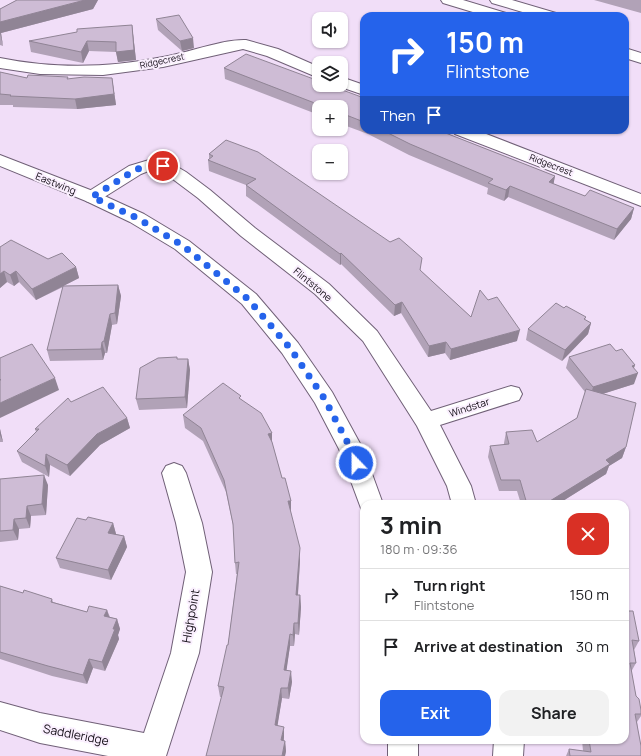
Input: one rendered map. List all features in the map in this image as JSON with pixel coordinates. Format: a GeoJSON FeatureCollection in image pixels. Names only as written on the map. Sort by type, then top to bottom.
{"type":"FeatureCollection","features":[{"type":"Feature","properties":{"kind":"street"},"geometry":{"type":"LineString","coordinates":[[448,0],[488,12]]}},
{"type":"Feature","properties":{"kind":"street"},"geometry":{"type":"LineString","coordinates":[[497,0],[538,12]]}},
{"type":"Feature","properties":{"kind":"street","name":"Ridgecrest"},"geometry":{"type":"LineString","coordinates":[[0,63],[48,69],[80,70],[122,68],[162,62],[231,46],[245,45],[261,49],[312,70]]}},
{"type":"Feature","properties":{"kind":"street"},"geometry":{"type":"LineString","coordinates":[[629,54],[641,58]]}},
{"type":"Feature","properties":{"kind":"street"},"geometry":{"type":"LineString","coordinates":[[348,84],[360,89]]}},
{"type":"Feature","properties":{"kind":"street","name":"Ridgecrest"},"geometry":{"type":"LineString","coordinates":[[471,134],[641,200]]}},
{"type":"Feature","properties":{"kind":"street","name":"Eastwing"},"geometry":{"type":"LineString","coordinates":[[0,160],[92,197],[137,218],[182,245],[248,299],[290,348],[324,398],[351,449],[370,500]]}},
{"type":"Feature","properties":{"kind":"street","name":"Flintstone"},"geometry":{"type":"LineString","coordinates":[[92,197],[135,170],[149,165],[163,166],[180,176],[204,194],[248,232],[322,289],[370,336],[426,421],[459,486],[463,500]]}},
{"type":"Feature","properties":{"kind":"street","name":"Windstar"},"geometry":{"type":"LineString","coordinates":[[426,421],[511,394]]}},
{"type":"Feature","properties":{"kind":"street","name":"Highpoint"},"geometry":{"type":"LineString","coordinates":[[152,753],[185,653],[199,572],[189,523],[174,473]]}},
{"type":"Feature","properties":{"kind":"street","name":"Saddleridge"},"geometry":{"type":"LineString","coordinates":[[0,716],[40,728],[152,753]]}},
{"type":"Feature","properties":{"kind":"street"},"geometry":{"type":"LineString","coordinates":[[403,744],[403,756]]}},
{"type":"Feature","properties":{"kind":"street"},"geometry":{"type":"LineString","coordinates":[[508,756],[509,744]]}},
{"type":"Feature","properties":{"kind":"building"},"geometry":{"type":"Polygon","coordinates":[[[17,0],[85,0],[0,22],[0,9],[17,0]]]}},
{"type":"Feature","properties":{"kind":"building"},"geometry":{"type":"Polygon","coordinates":[[[179,15],[193,38],[180,41],[156,19],[179,15]]]}},
{"type":"Feature","properties":{"kind":"building"},"geometry":{"type":"Polygon","coordinates":[[[132,25],[134,50],[116,52],[116,42],[87,41],[81,52],[29,41],[77,32],[77,29],[132,25]]]}},
{"type":"Feature","properties":{"kind":"building"},"geometry":{"type":"Polygon","coordinates":[[[246,54],[312,78],[312,92],[348,92],[360,97],[360,120],[348,116],[348,100],[312,100],[312,102],[224,68],[246,54]]]}},
{"type":"Feature","properties":{"kind":"building"},"geometry":{"type":"Polygon","coordinates":[[[0,72],[27,78],[28,75],[68,77],[67,79],[84,77],[112,78],[114,94],[75,99],[10,96],[11,95],[0,94],[0,72]]]}},
{"type":"Feature","properties":{"kind":"building"},"geometry":{"type":"Polygon","coordinates":[[[390,134],[448,134],[555,176],[549,182],[585,196],[590,190],[634,208],[617,229],[510,186],[506,190],[488,183],[493,179],[390,134]]]}},
{"type":"Feature","properties":{"kind":"building"},"geometry":{"type":"Polygon","coordinates":[[[226,140],[258,152],[390,242],[399,238],[422,258],[420,270],[471,317],[480,290],[488,300],[497,297],[520,330],[451,349],[446,342],[429,346],[402,302],[395,305],[341,253],[340,254],[246,185],[256,179],[208,160],[213,156],[209,154],[226,140]]]}},
{"type":"Feature","properties":{"kind":"building"},"geometry":{"type":"Polygon","coordinates":[[[11,240],[48,259],[62,253],[76,267],[32,289],[16,271],[10,275],[4,271],[0,274],[0,247],[11,240]]]}},
{"type":"Feature","properties":{"kind":"building"},"geometry":{"type":"Polygon","coordinates":[[[118,285],[115,313],[110,314],[101,349],[47,350],[63,286],[118,285]]]}},
{"type":"Feature","properties":{"kind":"building"},"geometry":{"type":"Polygon","coordinates":[[[556,303],[564,308],[566,306],[586,317],[584,319],[591,323],[565,350],[528,329],[556,303]]]}},
{"type":"Feature","properties":{"kind":"building"},"geometry":{"type":"Polygon","coordinates":[[[32,344],[55,378],[0,403],[0,358],[32,344]]]}},
{"type":"Feature","properties":{"kind":"building"},"geometry":{"type":"Polygon","coordinates":[[[610,344],[616,351],[622,349],[635,365],[632,366],[638,373],[593,387],[569,357],[610,344]]]}},
{"type":"Feature","properties":{"kind":"building"},"geometry":{"type":"Polygon","coordinates":[[[177,357],[177,359],[188,359],[185,397],[136,399],[140,368],[158,358],[177,357]]]}},
{"type":"Feature","properties":{"kind":"building"},"geometry":{"type":"Polygon","coordinates":[[[223,383],[241,396],[239,398],[261,413],[272,433],[268,434],[272,442],[282,478],[285,478],[291,501],[288,501],[300,548],[296,595],[300,595],[298,623],[294,623],[293,635],[290,634],[284,670],[291,671],[288,688],[281,688],[275,725],[284,727],[281,740],[285,741],[282,756],[206,756],[224,687],[218,686],[228,645],[239,562],[235,563],[233,524],[224,480],[201,428],[183,415],[223,383]]]}},
{"type":"Feature","properties":{"kind":"building"},"geometry":{"type":"Polygon","coordinates":[[[103,387],[127,418],[97,434],[67,465],[46,454],[45,466],[17,451],[39,429],[35,429],[68,398],[71,402],[103,387]]]}},
{"type":"Feature","properties":{"kind":"building"},"geometry":{"type":"Polygon","coordinates":[[[586,389],[636,403],[626,447],[606,460],[610,464],[552,500],[526,500],[520,480],[501,480],[490,446],[509,444],[506,432],[532,430],[537,442],[577,418],[586,389]]]}},
{"type":"Feature","properties":{"kind":"building"},"geometry":{"type":"Polygon","coordinates":[[[44,475],[42,504],[27,506],[26,518],[14,519],[13,530],[0,531],[0,479],[44,475]]]}},
{"type":"Feature","properties":{"kind":"building"},"geometry":{"type":"Polygon","coordinates":[[[88,517],[113,523],[108,533],[124,536],[108,570],[56,558],[77,518],[86,520],[88,517]]]}},
{"type":"Feature","properties":{"kind":"building"},"geometry":{"type":"Polygon","coordinates":[[[0,586],[23,593],[24,590],[52,599],[51,602],[87,612],[89,606],[107,610],[104,616],[117,619],[113,629],[115,629],[102,662],[89,659],[83,675],[0,652],[0,586]]]}},
{"type":"Feature","properties":{"kind":"building"},"geometry":{"type":"Polygon","coordinates":[[[629,611],[633,611],[639,641],[632,640],[636,663],[630,663],[636,696],[639,699],[641,710],[641,714],[635,714],[641,746],[641,756],[570,756],[569,749],[591,752],[590,744],[629,744],[629,611]]]}},
{"type":"Feature","properties":{"kind":"route"},"geometry":{"type":"LineString","coordinates":[[163,166],[149,165],[135,170],[92,197],[137,218],[182,245],[248,299],[290,348],[324,398],[351,449],[356,463]]}}]}
